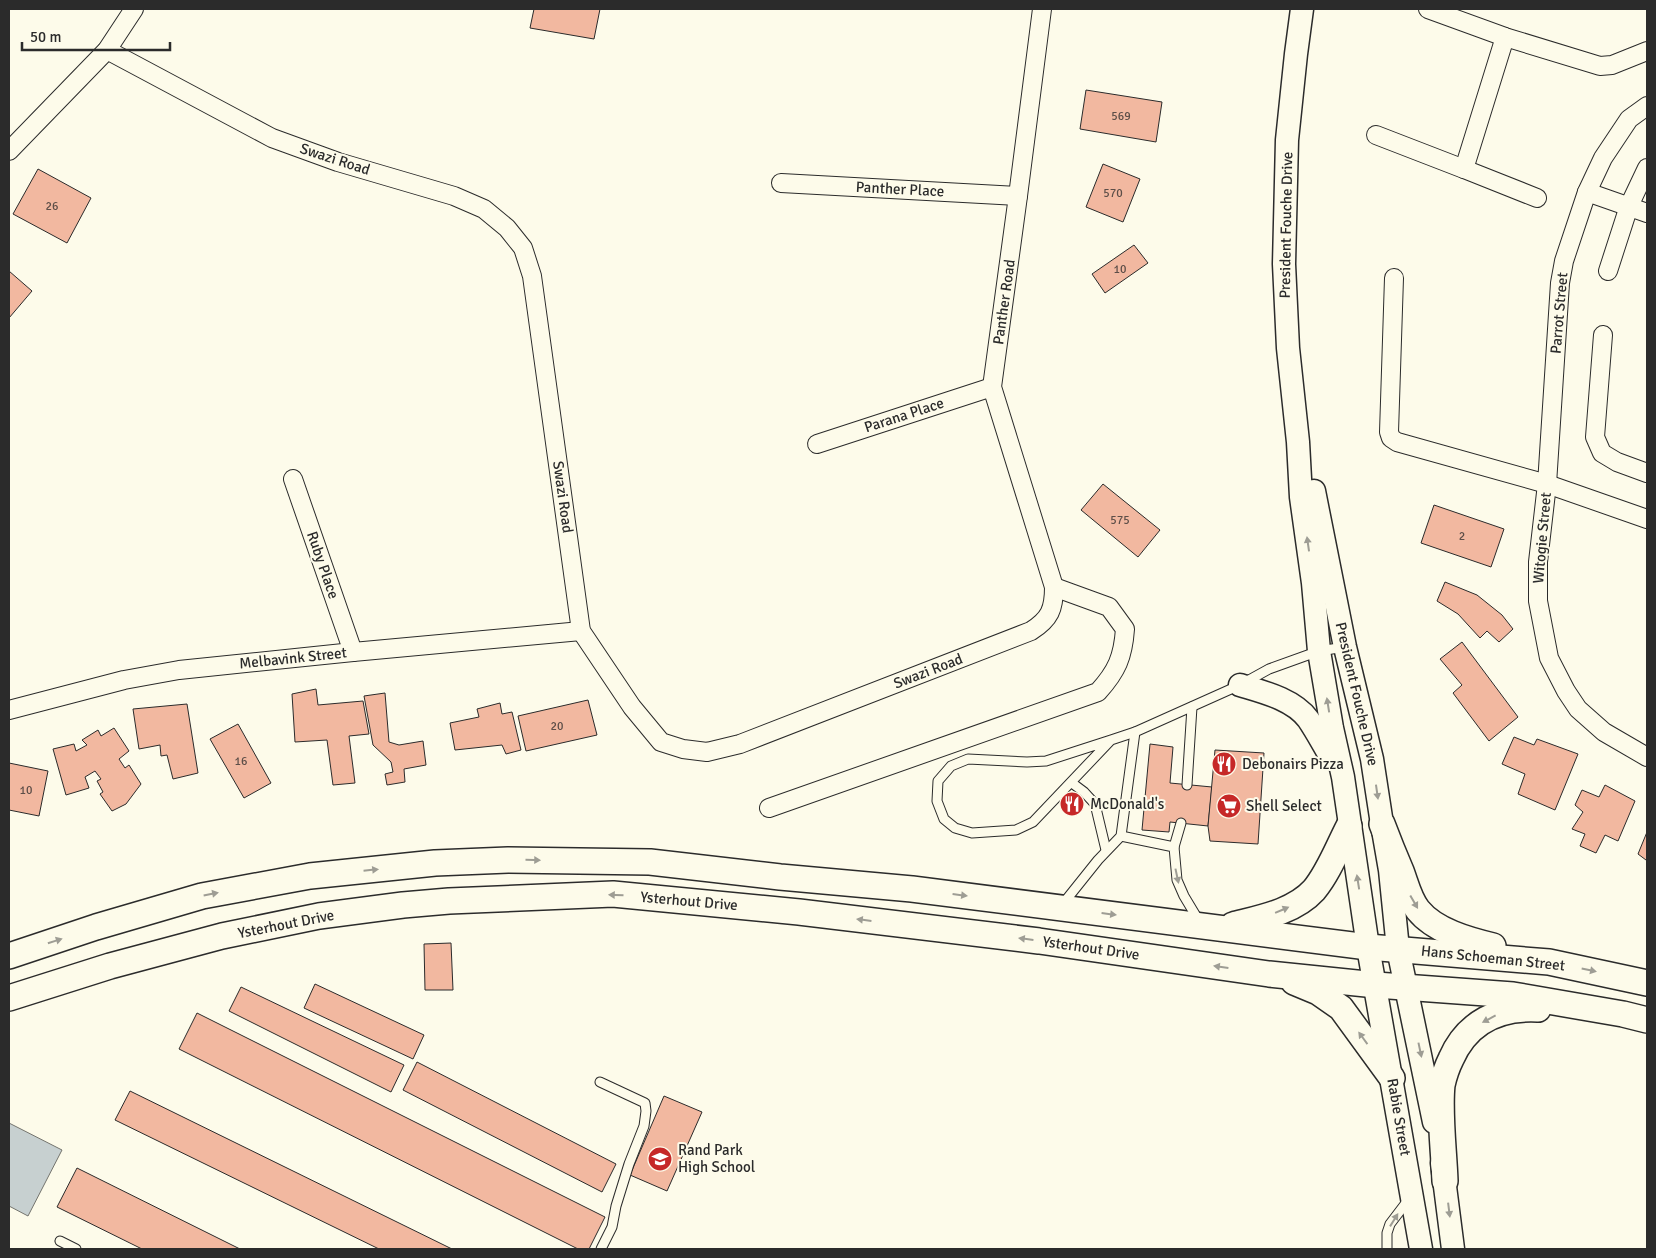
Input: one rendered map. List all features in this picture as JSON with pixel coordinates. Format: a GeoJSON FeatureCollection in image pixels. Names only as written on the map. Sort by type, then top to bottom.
{"type":"FeatureCollection","features":[{"type":"Feature","properties":{"kind":"main road"},"geometry":{"type":"LineString","coordinates":[[1382,824],[1411,898],[1418,910],[1433,923],[1469,940],[1549,962]]}},
{"type":"Feature","properties":{"kind":"main road"},"geometry":{"type":"LineString","coordinates":[[1210,927],[1275,913],[1306,898],[1323,877],[1349,826]]}},
{"type":"Feature","properties":{"kind":"main road"},"geometry":{"type":"LineString","coordinates":[[9,956],[96,927],[202,896],[310,876],[435,863],[508,860],[650,862],[780,877],[912,889],[1368,947]]}},
{"type":"Feature","properties":{"kind":"main road","name":"Ysterhout Drive"},"geometry":{"type":"LineString","coordinates":[[9,998],[119,963],[222,936],[319,916],[449,901],[613,894],[818,914],[1039,941],[1270,974],[1376,984]]}},
{"type":"Feature","properties":{"kind":"main road","name":"Hans Schoeman Street"},"geometry":{"type":"LineString","coordinates":[[1368,947],[1549,962],[1647,983]]}},
{"type":"Feature","properties":{"kind":"main road"},"geometry":{"type":"LineString","coordinates":[[1270,974],[1304,985],[1341,1008],[1392,1078]]}},
{"type":"Feature","properties":{"kind":"main road"},"geometry":{"type":"LineString","coordinates":[[1376,984],[1539,999],[1647,1020]]}},
{"type":"Feature","properties":{"kind":"main road"},"geometry":{"type":"LineString","coordinates":[[1445,1181],[1441,1095],[1443,1082],[1454,1053],[1472,1028],[1493,1015],[1524,1009],[1623,1014]]}},
{"type":"Feature","properties":{"kind":"street"},"geometry":{"type":"LineString","coordinates":[[9,151],[107,50],[134,9]]}},
{"type":"Feature","properties":{"kind":"street","name":"Panther Road"},"geometry":{"type":"LineString","coordinates":[[1042,9],[992,387],[1054,587]]}},
{"type":"Feature","properties":{"kind":"street","name":"President Fouche Drive"},"geometry":{"type":"LineString","coordinates":[[1302,9],[1288,140],[1284,247],[1284,288],[1288,348],[1298,442],[1301,497],[1320,651],[1332,728],[1343,778],[1368,947]]}},
{"type":"Feature","properties":{"kind":"street"},"geometry":{"type":"LineString","coordinates":[[1428,9],[1505,37],[1600,66],[1612,65],[1647,51]]}},
{"type":"Feature","properties":{"kind":"street"},"geometry":{"type":"LineString","coordinates":[[1464,169],[1505,37]]}},
{"type":"Feature","properties":{"kind":"street","name":"Swazi Road"},"geometry":{"type":"LineString","coordinates":[[107,50],[272,138],[338,162],[454,196],[484,209],[507,228],[523,248],[532,276],[581,631],[632,707],[661,742],[683,749],[708,752],[740,744],[1031,631],[1040,626],[1050,612],[1054,601],[1054,587]]}},
{"type":"Feature","properties":{"kind":"street","name":"Parrot Street"},"geometry":{"type":"LineString","coordinates":[[1547,484],[1560,284],[1564,261],[1587,192],[1603,158],[1628,119],[1647,106]]}},
{"type":"Feature","properties":{"kind":"street"},"geometry":{"type":"LineString","coordinates":[[1376,135],[1536,198]]}},
{"type":"Feature","properties":{"kind":"street"},"geometry":{"type":"LineString","coordinates":[[1608,271],[1629,206],[1647,168]]}},
{"type":"Feature","properties":{"kind":"street","name":"Panther Place"},"geometry":{"type":"LineString","coordinates":[[781,183],[1018,196]]}},
{"type":"Feature","properties":{"kind":"street"},"geometry":{"type":"LineString","coordinates":[[1587,192],[1647,213]]}},
{"type":"Feature","properties":{"kind":"street"},"geometry":{"type":"LineString","coordinates":[[1394,278],[1389,432],[1391,438],[1397,442],[1547,484],[1647,519]]}},
{"type":"Feature","properties":{"kind":"street"},"geometry":{"type":"LineString","coordinates":[[1603,335],[1595,437],[1602,454],[1617,462],[1647,472]]}},
{"type":"Feature","properties":{"kind":"street","name":"Parana Place"},"geometry":{"type":"LineString","coordinates":[[817,444],[992,387]]}},
{"type":"Feature","properties":{"kind":"street","name":"President Fouche Drive"},"geometry":{"type":"LineString","coordinates":[[1298,442],[1315,495],[1345,646],[1372,759],[1390,870],[1398,949],[1406,986]]}},
{"type":"Feature","properties":{"kind":"street","name":"Ruby Place"},"geometry":{"type":"LineString","coordinates":[[293,479],[353,652]]}},
{"type":"Feature","properties":{"kind":"street","name":"Witogie Street"},"geometry":{"type":"LineString","coordinates":[[1547,484],[1538,562],[1538,601],[1549,658],[1566,691],[1578,709],[1604,732],[1647,757]]}},
{"type":"Feature","properties":{"kind":"street"},"geometry":{"type":"LineString","coordinates":[[769,808],[1098,692],[1112,677],[1124,649],[1125,629],[1109,606],[1054,587]]}},
{"type":"Feature","properties":{"kind":"street","name":"Melbavink Street"},"geometry":{"type":"LineString","coordinates":[[9,710],[124,680],[170,672],[353,652],[581,631]]}},
{"type":"Feature","properties":{"kind":"street"},"geometry":{"type":"LineString","coordinates":[[1240,684],[1297,708],[1308,719],[1343,778]]}},
{"type":"Feature","properties":{"kind":"street","name":"Rabie Street"},"geometry":{"type":"LineString","coordinates":[[1368,947],[1422,1249]]}},
{"type":"Feature","properties":{"kind":"street"},"geometry":{"type":"LineString","coordinates":[[1406,986],[1427,1082],[1445,1181],[1454,1249]]}},
{"type":"Feature","properties":{"kind":"lane"},"geometry":{"type":"LineString","coordinates":[[1111,740],[1033,822],[1016,830],[972,832],[954,828],[944,819],[937,802],[938,781],[951,766],[968,759],[1046,761],[1135,732],[1192,707],[1269,669],[1320,651],[1345,646]]}},
{"type":"Feature","properties":{"kind":"lane"},"geometry":{"type":"LineString","coordinates":[[1187,785],[1192,707]]}},
{"type":"Feature","properties":{"kind":"lane"},"geometry":{"type":"LineString","coordinates":[[1060,908],[1106,850],[1121,836],[1135,732]]}},
{"type":"Feature","properties":{"kind":"lane"},"geometry":{"type":"LineString","coordinates":[[1072,783],[1095,804],[1106,850]]}},
{"type":"Feature","properties":{"kind":"lane"},"geometry":{"type":"LineString","coordinates":[[1180,823],[1174,847],[1177,880],[1184,896],[1210,927]]}},
{"type":"Feature","properties":{"kind":"lane"},"geometry":{"type":"LineString","coordinates":[[1121,836],[1174,847]]}},
{"type":"Feature","properties":{"kind":"lane"},"geometry":{"type":"LineString","coordinates":[[600,1082],[644,1103],[646,1111],[644,1126],[629,1164],[616,1206],[612,1227],[601,1249]]}},
{"type":"Feature","properties":{"kind":"lane"},"geometry":{"type":"LineString","coordinates":[[1387,1249],[1387,1233],[1390,1224],[1412,1196]]}},
{"type":"Feature","properties":{"kind":"lane"},"geometry":{"type":"LineString","coordinates":[[60,1241],[76,1249]]}},
{"type":"Feature","properties":{"kind":"shaded area"},"geometry":{"type":"Polygon","coordinates":[[[9,1123],[62,1150],[28,1216],[9,1206],[9,1123]]]}},
{"type":"Feature","properties":{"kind":"building"},"geometry":{"type":"Polygon","coordinates":[[[534,9],[600,9],[594,39],[530,28],[534,9]]]}},
{"type":"Feature","properties":{"kind":"building"},"geometry":{"type":"Polygon","coordinates":[[[1086,90],[1162,102],[1156,142],[1080,129],[1086,90]]]}},
{"type":"Feature","properties":{"kind":"building"},"geometry":{"type":"Polygon","coordinates":[[[1103,164],[1140,179],[1123,222],[1086,207],[1103,164]]]}},
{"type":"Feature","properties":{"kind":"building"},"geometry":{"type":"Polygon","coordinates":[[[38,169],[91,198],[67,243],[13,214],[38,169]]]}},
{"type":"Feature","properties":{"kind":"building"},"geometry":{"type":"Polygon","coordinates":[[[1134,245],[1148,263],[1105,293],[1092,274],[1134,245]]]}},
{"type":"Feature","properties":{"kind":"building"},"geometry":{"type":"Polygon","coordinates":[[[9,271],[32,291],[9,318],[9,271]]]}},
{"type":"Feature","properties":{"kind":"building"},"geometry":{"type":"Polygon","coordinates":[[[1103,484],[1160,530],[1138,557],[1081,510],[1103,484]]]}},
{"type":"Feature","properties":{"kind":"building"},"geometry":{"type":"Polygon","coordinates":[[[1434,505],[1504,529],[1491,567],[1421,543],[1434,505]]]}},
{"type":"Feature","properties":{"kind":"building"},"geometry":{"type":"Polygon","coordinates":[[[1445,582],[1477,595],[1502,615],[1513,629],[1499,642],[1487,631],[1480,638],[1458,614],[1437,601],[1445,582]]]}},
{"type":"Feature","properties":{"kind":"building"},"geometry":{"type":"Polygon","coordinates":[[[1462,642],[1518,717],[1489,741],[1453,693],[1462,685],[1440,659],[1462,642]]]}},
{"type":"Feature","properties":{"kind":"building"},"geometry":{"type":"Polygon","coordinates":[[[316,689],[318,705],[363,701],[369,734],[349,736],[355,783],[333,785],[327,740],[295,742],[292,694],[316,689]]]}},
{"type":"Feature","properties":{"kind":"building"},"geometry":{"type":"Polygon","coordinates":[[[385,693],[389,742],[399,745],[423,741],[426,765],[404,769],[405,782],[387,785],[385,774],[393,772],[391,762],[373,745],[364,696],[385,693]]]}},
{"type":"Feature","properties":{"kind":"building"},"geometry":{"type":"Polygon","coordinates":[[[588,700],[597,735],[526,751],[518,716],[588,700]]]}},
{"type":"Feature","properties":{"kind":"building"},"geometry":{"type":"Polygon","coordinates":[[[500,703],[502,714],[512,712],[521,750],[506,754],[502,745],[455,750],[450,723],[479,717],[477,709],[500,703]]]}},
{"type":"Feature","properties":{"kind":"building"},"geometry":{"type":"Polygon","coordinates":[[[187,704],[198,773],[173,779],[167,755],[161,756],[160,745],[139,749],[133,709],[187,704]]]}},
{"type":"Feature","properties":{"kind":"building"},"geometry":{"type":"Polygon","coordinates":[[[238,724],[271,783],[244,798],[210,739],[238,724]]]}},
{"type":"Feature","properties":{"kind":"building"},"geometry":{"type":"Polygon","coordinates":[[[114,728],[129,751],[119,759],[125,768],[129,765],[141,784],[126,804],[112,811],[100,794],[103,792],[97,781],[101,779],[95,771],[85,777],[89,788],[66,795],[53,749],[74,744],[76,751],[87,745],[82,740],[98,730],[101,736],[114,728]]]}},
{"type":"Feature","properties":{"kind":"building"},"geometry":{"type":"Polygon","coordinates":[[[1514,737],[1534,745],[1537,739],[1578,754],[1555,810],[1518,794],[1525,774],[1502,764],[1514,737]]]}},
{"type":"Feature","properties":{"kind":"building"},"geometry":{"type":"Polygon","coordinates":[[[1150,744],[1173,747],[1170,783],[1212,787],[1208,826],[1170,822],[1169,832],[1142,830],[1150,744]]]}},
{"type":"Feature","properties":{"kind":"building"},"geometry":{"type":"Polygon","coordinates":[[[1215,750],[1264,753],[1258,844],[1210,841],[1208,826],[1215,750]]]}},
{"type":"Feature","properties":{"kind":"building"},"geometry":{"type":"Polygon","coordinates":[[[9,763],[48,771],[39,816],[9,810],[9,763]]]}},
{"type":"Feature","properties":{"kind":"building"},"geometry":{"type":"Polygon","coordinates":[[[1605,785],[1635,801],[1618,841],[1605,835],[1596,853],[1580,846],[1585,834],[1572,829],[1583,812],[1575,805],[1582,790],[1599,797],[1605,785]]]}},
{"type":"Feature","properties":{"kind":"building"},"geometry":{"type":"Polygon","coordinates":[[[1647,832],[1647,859],[1646,860],[1638,854],[1647,832]]]}},
{"type":"Feature","properties":{"kind":"building"},"geometry":{"type":"Polygon","coordinates":[[[451,943],[453,990],[425,990],[424,944],[451,943]]]}},
{"type":"Feature","properties":{"kind":"building"},"geometry":{"type":"Polygon","coordinates":[[[315,984],[424,1035],[413,1059],[304,1008],[315,984]]]}},
{"type":"Feature","properties":{"kind":"building"},"geometry":{"type":"Polygon","coordinates":[[[241,987],[404,1065],[391,1092],[229,1011],[241,987]]]}},
{"type":"Feature","properties":{"kind":"building"},"geometry":{"type":"Polygon","coordinates":[[[197,1013],[605,1217],[589,1249],[578,1249],[179,1049],[197,1013]]]}},
{"type":"Feature","properties":{"kind":"building"},"geometry":{"type":"Polygon","coordinates":[[[417,1062],[616,1164],[602,1192],[403,1090],[417,1062]]]}},
{"type":"Feature","properties":{"kind":"building"},"geometry":{"type":"Polygon","coordinates":[[[130,1091],[452,1249],[379,1249],[115,1120],[130,1091]]]}},
{"type":"Feature","properties":{"kind":"building"},"geometry":{"type":"Polygon","coordinates":[[[664,1096],[702,1112],[667,1191],[630,1175],[664,1096]]]}},
{"type":"Feature","properties":{"kind":"building"},"geometry":{"type":"Polygon","coordinates":[[[77,1168],[240,1249],[142,1249],[57,1207],[77,1168]]]}},
{"type":"Feature","properties":{"kind":"place","name":"Debonairs Pizza"},"geometry":{"type":"Point","coordinates":[1224,764]}},
{"type":"Feature","properties":{"kind":"place","name":"McDonald's"},"geometry":{"type":"Point","coordinates":[1072,804]}},
{"type":"Feature","properties":{"kind":"place","name":"Shell Select"},"geometry":{"type":"Point","coordinates":[1229,806]}},
{"type":"Feature","properties":{"kind":"place","name":"Rand Park High School"},"geometry":{"type":"Point","coordinates":[660,1159]}}]}
